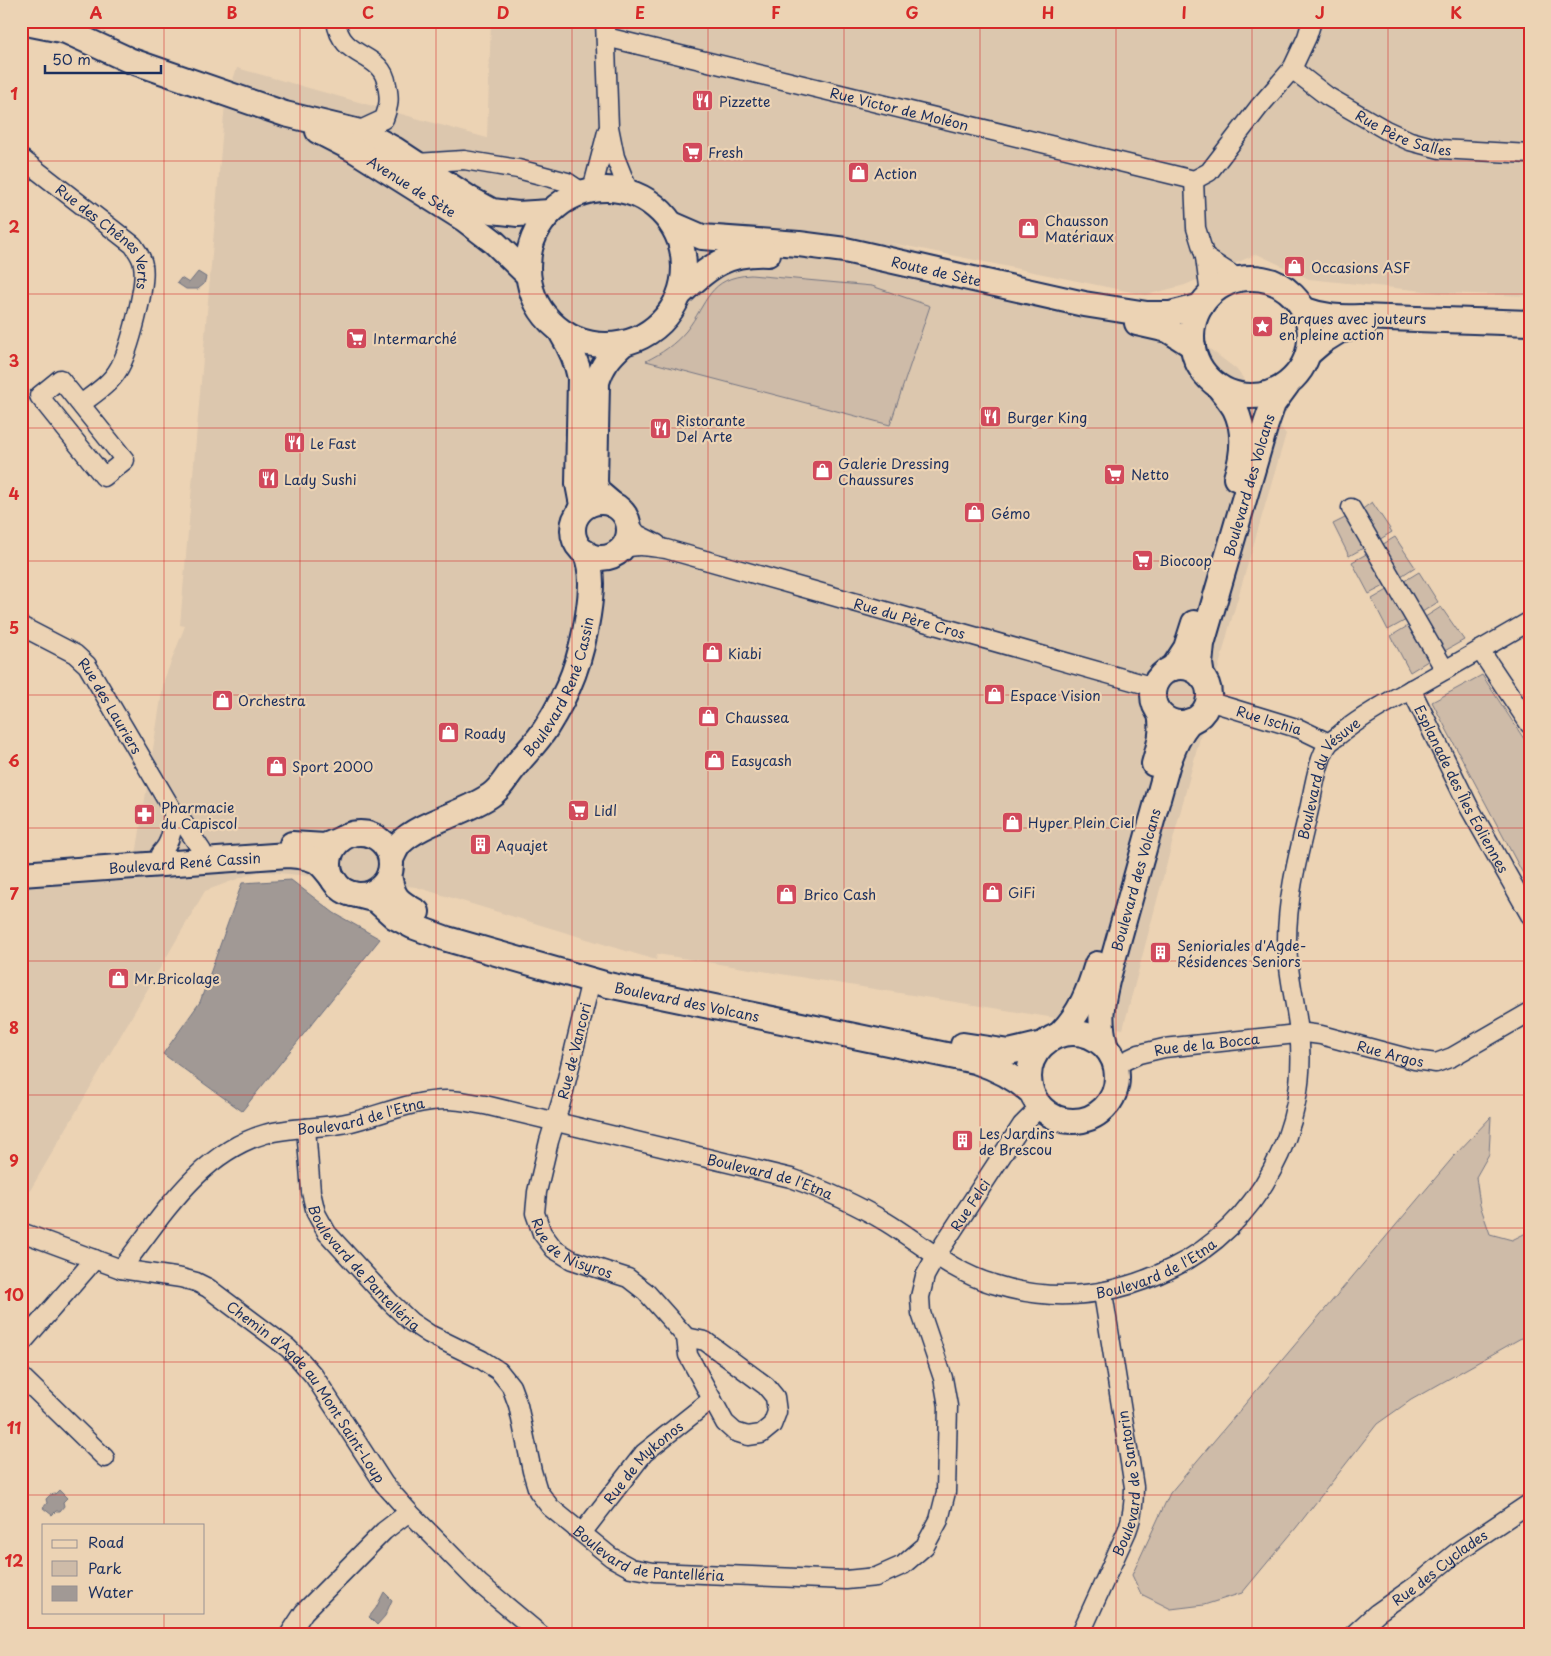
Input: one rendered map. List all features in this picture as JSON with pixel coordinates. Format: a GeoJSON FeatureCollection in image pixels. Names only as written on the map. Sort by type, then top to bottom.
{"type":"FeatureCollection","features":[{"type":"Feature","properties":{"kind":"street"},"geometry":{"type":"LineString","coordinates":[[336,21],[340,36],[349,48],[373,60],[386,76],[390,102],[384,119],[358,131]]}},
{"type":"Feature","properties":{"kind":"street"},"geometry":{"type":"LineString","coordinates":[[1206,300],[1205,257],[1196,228],[1194,180],[1208,172],[1258,107],[1292,69],[1307,37],[1312,21]]}},
{"type":"Feature","properties":{"kind":"street","name":"Avenue de Sète"},"geometry":{"type":"LineString","coordinates":[[21,22],[60,26],[129,60],[285,114],[358,131],[408,158],[470,199],[492,211],[518,214],[550,212]]}},
{"type":"Feature","properties":{"kind":"street"},"geometry":{"type":"LineString","coordinates":[[605,29],[609,127],[615,157],[629,192]]}},
{"type":"Feature","properties":{"kind":"street","name":"Rue Victor de Moléon"},"geometry":{"type":"LineString","coordinates":[[605,29],[1194,180]]}},
{"type":"Feature","properties":{"kind":"street","name":"Rue Père Salles"},"geometry":{"type":"LineString","coordinates":[[1292,69],[1327,96],[1386,130],[1410,141],[1440,149],[1530,154]]}},
{"type":"Feature","properties":{"kind":"street","name":"Avenue de Sète"},"geometry":{"type":"LineString","coordinates":[[285,114],[353,149],[464,219],[494,242],[527,274]]}},
{"type":"Feature","properties":{"kind":"street"},"geometry":{"type":"LineString","coordinates":[[384,119],[408,158],[464,160],[518,169],[566,182],[587,191]]}},
{"type":"Feature","properties":{"kind":"street"},"geometry":{"type":"LineString","coordinates":[[587,191],[609,127]]}},
{"type":"Feature","properties":{"kind":"street","name":"Rue des Chênes Verts"},"geometry":{"type":"LineString","coordinates":[[21,158],[132,245],[140,255],[143,265],[142,293],[125,358],[117,372],[108,382],[81,404]]}},
{"type":"Feature","properties":{"kind":"street"},"geometry":{"type":"LineString","coordinates":[[561,332],[580,342],[601,346],[623,344],[642,338],[659,326],[672,311],[681,293],[685,269],[682,245],[672,224],[661,210],[647,200],[629,192],[600,189],[587,191],[566,199],[550,212],[538,228],[529,250],[527,274],[532,296],[544,316],[561,332],[572,350],[578,366],[580,378],[578,484],[582,505],[574,522],[573,531],[575,540],[585,552],[593,557],[603,558],[616,552],[626,542],[629,532],[628,522],[619,508],[598,492],[596,483],[597,382],[600,370],[609,357],[623,344]]}},
{"type":"Feature","properties":{"kind":"street","name":"Route de Sète"},"geometry":{"type":"LineString","coordinates":[[672,224],[702,237],[799,244],[845,250],[1084,304],[1138,312],[1170,314],[1206,300]]}},
{"type":"Feature","properties":{"kind":"street","name":"Route de Sète"},"geometry":{"type":"LineString","coordinates":[[681,293],[704,272],[722,260],[738,255],[757,253],[798,255],[843,261],[1082,314],[1161,328],[1168,330],[1193,346]]}},
{"type":"Feature","properties":{"kind":"street"},"geometry":{"type":"LineString","coordinates":[[1205,257],[1239,279]]}},
{"type":"Feature","properties":{"kind":"street"},"geometry":{"type":"LineString","coordinates":[[1259,278],[1277,284],[1293,295],[1305,310],[1311,332],[1309,353],[1301,371],[1287,385],[1271,393],[1254,397],[1236,394],[1219,387],[1203,371],[1196,359],[1193,346],[1193,325],[1206,300],[1221,286],[1239,279],[1259,278]]}},
{"type":"Feature","properties":{"kind":"street"},"geometry":{"type":"LineString","coordinates":[[1305,310],[1336,318],[1360,317],[1530,323]]}},
{"type":"Feature","properties":{"kind":"street"},"geometry":{"type":"LineString","coordinates":[[1309,353],[1339,331],[1384,319]]}},
{"type":"Feature","properties":{"kind":"street"},"geometry":{"type":"LineString","coordinates":[[60,379],[81,404],[125,460],[104,477],[39,396],[60,379]]}},
{"type":"Feature","properties":{"kind":"street","name":"Boulevard des Volcans"},"geometry":{"type":"LineString","coordinates":[[1202,677],[1200,664],[1202,644],[1273,404],[1287,385]]}},
{"type":"Feature","properties":{"kind":"street","name":"Boulevard des Volcans"},"geometry":{"type":"LineString","coordinates":[[1173,668],[1186,648],[1191,635],[1240,465],[1243,442],[1241,426],[1235,409],[1219,387]]}},
{"type":"Feature","properties":{"kind":"street"},"geometry":{"type":"LineString","coordinates":[[579,512],[586,506],[594,503],[612,504]]}},
{"type":"Feature","properties":{"kind":"street"},"geometry":{"type":"LineString","coordinates":[[1351,508],[1445,670]]}},
{"type":"Feature","properties":{"kind":"street","name":"Rue du Père Cros"},"geometry":{"type":"LineString","coordinates":[[628,522],[637,534],[666,549]]}},
{"type":"Feature","properties":{"kind":"street","name":"Rue du Père Cros"},"geometry":{"type":"LineString","coordinates":[[616,552],[639,545],[666,549],[1154,687]]}},
{"type":"Feature","properties":{"kind":"street","name":"Boulevard René Cassin"},"geometry":{"type":"LineString","coordinates":[[21,874],[288,855],[307,856],[321,863],[342,888],[358,895],[368,894],[377,890],[384,884],[400,844],[417,832],[489,796],[501,787],[513,769],[546,730],[570,685],[579,661],[591,596],[590,562],[585,552]]}},
{"type":"Feature","properties":{"kind":"street","name":"Boulevard René Cassin"},"geometry":{"type":"LineString","coordinates":[[591,596],[604,565],[616,552]]}},
{"type":"Feature","properties":{"kind":"street","name":"Boulevard du Vésuve"},"geometry":{"type":"LineString","coordinates":[[1299,1034],[1289,979],[1288,911],[1292,878],[1316,779],[1329,743],[1356,721],[1530,622]]}},
{"type":"Feature","properties":{"kind":"street","name":"Rue des Lauriers"},"geometry":{"type":"LineString","coordinates":[[21,626],[75,654],[87,665],[173,811],[202,851]]}},
{"type":"Feature","properties":{"kind":"street"},"geometry":{"type":"LineString","coordinates":[[1480,650],[1530,725]]}},
{"type":"Feature","properties":{"kind":"street"},"geometry":{"type":"LineString","coordinates":[[1173,668],[1189,668],[1202,677],[1206,684],[1208,701],[1204,710],[1198,716],[1182,723],[1174,722],[1160,714],[1154,702],[1154,687],[1158,679],[1165,672],[1173,668]]}},
{"type":"Feature","properties":{"kind":"street","name":"Esplanade des Îles Éoliennes"},"geometry":{"type":"LineString","coordinates":[[1411,689],[1469,807],[1530,915]]}},
{"type":"Feature","properties":{"kind":"street","name":"Rue Ischia"},"geometry":{"type":"LineString","coordinates":[[1208,701],[1300,729],[1329,743]]}},
{"type":"Feature","properties":{"kind":"street","name":"Boulevard des Volcans"},"geometry":{"type":"LineString","coordinates":[[370,834],[384,844],[389,851],[392,892],[402,904],[418,913],[452,926],[496,940],[612,971],[978,1048],[1009,1052],[1023,1050],[1051,1039],[1073,1021],[1084,1002],[1093,978],[1161,740],[1163,727],[1160,714]]}},
{"type":"Feature","properties":{"kind":"street","name":"Boulevard des Volcans"},"geometry":{"type":"LineString","coordinates":[[1111,1055],[1101,1028],[1100,1011],[1107,981],[1168,763],[1175,742],[1190,721]]}},
{"type":"Feature","properties":{"kind":"street","name":"Boulevard René Cassin"},"geometry":{"type":"LineString","coordinates":[[21,865],[288,844],[325,846],[350,835],[388,832],[410,818],[450,802],[513,769]]}},
{"type":"Feature","properties":{"kind":"street"},"geometry":{"type":"LineString","coordinates":[[160,854],[168,846],[173,825],[173,811]]}},
{"type":"Feature","properties":{"kind":"street"},"geometry":{"type":"LineString","coordinates":[[341,839],[334,847],[329,865],[331,875],[342,888]]}},
{"type":"Feature","properties":{"kind":"street","name":"Boulevard des Volcans"},"geometry":{"type":"LineString","coordinates":[[342,888],[376,900],[395,917],[412,926],[447,939],[591,980],[975,1061],[997,1068],[1018,1079],[1035,1099]]}},
{"type":"Feature","properties":{"kind":"street","name":"Rue de Vancori"},"geometry":{"type":"LineString","coordinates":[[555,1121],[591,980]]}},
{"type":"Feature","properties":{"kind":"street","name":"Rue Argos"},"geometry":{"type":"LineString","coordinates":[[1299,1034],[1321,1035],[1415,1060],[1436,1063],[1452,1057],[1530,1012]]}},
{"type":"Feature","properties":{"kind":"street"},"geometry":{"type":"LineString","coordinates":[[1076,1032],[1092,1036],[1111,1055],[1118,1082],[1113,1098],[1102,1111],[1087,1120],[1070,1122],[1054,1117],[1035,1099],[1028,1074],[1030,1066],[1033,1058],[1051,1039],[1076,1032]]}},
{"type":"Feature","properties":{"kind":"street","name":"Rue de la Bocca"},"geometry":{"type":"LineString","coordinates":[[1111,1055],[1139,1054],[1164,1048],[1299,1034]]}},
{"type":"Feature","properties":{"kind":"street","name":"Boulevard de l'Etna"},"geometry":{"type":"LineString","coordinates":[[121,1269],[191,1180],[217,1158],[245,1141],[265,1134],[351,1122],[411,1104],[447,1100],[485,1105],[792,1178],[822,1189],[857,1206],[888,1223],[956,1269],[992,1284],[1019,1291],[1066,1296],[1103,1293],[1146,1281],[1186,1261],[1204,1250],[1222,1234],[1252,1202],[1276,1164],[1292,1122],[1300,1078],[1299,1034]]}},
{"type":"Feature","properties":{"kind":"street","name":"Rue Felci"},"geometry":{"type":"LineString","coordinates":[[936,1256],[1022,1125],[1035,1099]]}},
{"type":"Feature","properties":{"kind":"street","name":"Rue de Nisyros"},"geometry":{"type":"LineString","coordinates":[[555,1121],[537,1192],[535,1213],[542,1233],[554,1250],[572,1260],[628,1278],[646,1292],[686,1337]]}},
{"type":"Feature","properties":{"kind":"street","name":"Boulevard de Pantelléria"},"geometry":{"type":"LineString","coordinates":[[306,1128],[311,1192],[316,1214],[327,1233],[390,1302],[411,1322],[429,1334],[482,1360],[499,1371],[511,1386],[518,1405],[538,1490],[550,1507],[610,1557],[631,1568],[654,1572],[846,1580],[876,1578],[903,1565],[925,1546],[939,1520],[946,1492],[948,1406],[946,1392],[943,1378],[920,1313],[920,1297],[925,1276],[936,1256]]}},
{"type":"Feature","properties":{"kind":"street","name":"Chemin d'Agde au Mont Saint-Loup"},"geometry":{"type":"LineString","coordinates":[[21,1232],[121,1269],[196,1282],[208,1288],[288,1348],[314,1376],[384,1484],[480,1584],[541,1635]]}},
{"type":"Feature","properties":{"kind":"street"},"geometry":{"type":"LineString","coordinates":[[21,1344],[95,1260]]}},
{"type":"Feature","properties":{"kind":"street","name":"Boulevard de Santorin"},"geometry":{"type":"LineString","coordinates":[[1080,1635],[1127,1531],[1134,1502],[1134,1487],[1103,1293]]}},
{"type":"Feature","properties":{"kind":"street"},"geometry":{"type":"LineString","coordinates":[[686,1337],[705,1340],[766,1386],[775,1397],[777,1412],[772,1426],[761,1434],[748,1436],[735,1432],[725,1423],[688,1356],[686,1337]]}},
{"type":"Feature","properties":{"kind":"street"},"geometry":{"type":"LineString","coordinates":[[21,1376],[105,1458]]}},
{"type":"Feature","properties":{"kind":"street","name":"Rue de Mykonos"},"geometry":{"type":"LineString","coordinates":[[582,1533],[644,1454],[712,1399]]}},
{"type":"Feature","properties":{"kind":"street","name":"Rue des Cyclades"},"geometry":{"type":"LineString","coordinates":[[1353,1635],[1377,1613],[1457,1552],[1530,1503]]}},
{"type":"Feature","properties":{"kind":"street"},"geometry":{"type":"LineString","coordinates":[[291,1633],[304,1612],[384,1531],[409,1512]]}},
{"type":"Feature","properties":{"kind":"shaded area"},"geometry":{"type":"Polygon","coordinates":[[[491,21],[1530,21],[1530,296],[1443,293],[1309,279],[1257,254],[1185,285],[1146,295],[887,242],[1177,324],[1236,369],[1286,434],[1229,628],[1123,1029],[657,954],[656,960],[416,887],[259,871],[205,891],[21,1206],[21,882],[131,875],[137,849],[164,680],[185,626],[180,625],[225,103],[237,68],[487,138],[491,21]]]}},
{"type":"Feature","properties":{"kind":"green space"},"geometry":{"type":"Polygon","coordinates":[[[751,275],[872,286],[930,306],[890,425],[646,361],[668,348],[686,331],[717,286],[737,277],[751,275]]]}},
{"type":"Feature","properties":{"kind":"green space"},"geometry":{"type":"Polygon","coordinates":[[[1372,502],[1392,532],[1377,541],[1360,511],[1372,502]]]}},
{"type":"Feature","properties":{"kind":"green space"},"geometry":{"type":"Polygon","coordinates":[[[1349,516],[1367,546],[1349,556],[1333,524],[1349,516]]]}},
{"type":"Feature","properties":{"kind":"green space"},"geometry":{"type":"Polygon","coordinates":[[[1395,537],[1415,567],[1398,578],[1380,546],[1395,537]]]}},
{"type":"Feature","properties":{"kind":"green space"},"geometry":{"type":"Polygon","coordinates":[[[1370,552],[1388,584],[1369,594],[1352,562],[1370,552]]]}},
{"type":"Feature","properties":{"kind":"green space"},"geometry":{"type":"Polygon","coordinates":[[[1419,572],[1438,602],[1419,614],[1401,583],[1419,572]]]}},
{"type":"Feature","properties":{"kind":"green space"},"geometry":{"type":"Polygon","coordinates":[[[1391,588],[1408,619],[1388,630],[1372,599],[1391,588]]]}},
{"type":"Feature","properties":{"kind":"green space"},"geometry":{"type":"Polygon","coordinates":[[[1441,607],[1464,640],[1441,653],[1422,619],[1441,607]]]}},
{"type":"Feature","properties":{"kind":"green space"},"geometry":{"type":"Polygon","coordinates":[[[1411,624],[1431,659],[1410,672],[1391,636],[1411,624]]]}},
{"type":"Feature","properties":{"kind":"green space"},"geometry":{"type":"Polygon","coordinates":[[[1482,675],[1530,748],[1530,887],[1432,702],[1482,675]]]}},
{"type":"Feature","properties":{"kind":"green space"},"geometry":{"type":"Polygon","coordinates":[[[1491,1117],[1489,1154],[1476,1177],[1480,1205],[1490,1234],[1512,1240],[1530,1231],[1530,1333],[1411,1400],[1377,1424],[1296,1528],[1242,1593],[1204,1605],[1171,1609],[1141,1594],[1132,1575],[1170,1493],[1455,1155],[1491,1117]]]}},
{"type":"Feature","properties":{"kind":"water"},"geometry":{"type":"Polygon","coordinates":[[[198,272],[206,277],[204,284],[198,289],[186,289],[177,283],[181,278],[189,283],[198,272]]]}},
{"type":"Feature","properties":{"kind":"water"},"geometry":{"type":"Polygon","coordinates":[[[291,880],[334,913],[380,939],[242,1111],[163,1054],[200,1002],[242,883],[291,880]]]}},
{"type":"Feature","properties":{"kind":"water"},"geometry":{"type":"Polygon","coordinates":[[[59,1490],[67,1498],[63,1502],[64,1506],[60,1511],[56,1511],[52,1515],[43,1508],[47,1503],[46,1499],[59,1490]]]}},
{"type":"Feature","properties":{"kind":"water"},"geometry":{"type":"Polygon","coordinates":[[[384,1592],[392,1600],[385,1616],[377,1625],[369,1617],[384,1592]]]}},
{"type":"Feature","properties":{"kind":"place","name":"Pizzette"},"geometry":{"type":"Point","coordinates":[703,101]}},
{"type":"Feature","properties":{"kind":"place","name":"Fresh"},"geometry":{"type":"Point","coordinates":[692,152]}},
{"type":"Feature","properties":{"kind":"place","name":"Action"},"geometry":{"type":"Point","coordinates":[858,173]}},
{"type":"Feature","properties":{"kind":"place","name":"Chausson Matériaux"},"geometry":{"type":"Point","coordinates":[1029,228]}},
{"type":"Feature","properties":{"kind":"place","name":"Occasions ASF"},"geometry":{"type":"Point","coordinates":[1295,267]}},
{"type":"Feature","properties":{"kind":"place","name":"Barques avec jouteurs en pleine action"},"geometry":{"type":"Point","coordinates":[1263,326]}},
{"type":"Feature","properties":{"kind":"place","name":"Intermarché"},"geometry":{"type":"Point","coordinates":[357,338]}},
{"type":"Feature","properties":{"kind":"place","name":"Burger King"},"geometry":{"type":"Point","coordinates":[991,417]}},
{"type":"Feature","properties":{"kind":"place","name":"Ristorante Del Arte"},"geometry":{"type":"Point","coordinates":[660,428]}},
{"type":"Feature","properties":{"kind":"place","name":"Le Fast"},"geometry":{"type":"Point","coordinates":[294,443]}},
{"type":"Feature","properties":{"kind":"place","name":"Galerie Dressing Chaussures"},"geometry":{"type":"Point","coordinates":[822,471]}},
{"type":"Feature","properties":{"kind":"place","name":"Netto"},"geometry":{"type":"Point","coordinates":[1115,474]}},
{"type":"Feature","properties":{"kind":"place","name":"Lady Sushi"},"geometry":{"type":"Point","coordinates":[268,479]}},
{"type":"Feature","properties":{"kind":"place","name":"Gémo"},"geometry":{"type":"Point","coordinates":[975,513]}},
{"type":"Feature","properties":{"kind":"place","name":"Biocoop"},"geometry":{"type":"Point","coordinates":[1143,560]}},
{"type":"Feature","properties":{"kind":"place","name":"Kiabi"},"geometry":{"type":"Point","coordinates":[712,653]}},
{"type":"Feature","properties":{"kind":"place","name":"Espace Vision"},"geometry":{"type":"Point","coordinates":[994,695]}},
{"type":"Feature","properties":{"kind":"place","name":"Orchestra"},"geometry":{"type":"Point","coordinates":[222,700]}},
{"type":"Feature","properties":{"kind":"place","name":"Chaussea"},"geometry":{"type":"Point","coordinates":[709,717]}},
{"type":"Feature","properties":{"kind":"place","name":"Roady"},"geometry":{"type":"Point","coordinates":[448,733]}},
{"type":"Feature","properties":{"kind":"place","name":"Easycash"},"geometry":{"type":"Point","coordinates":[715,760]}},
{"type":"Feature","properties":{"kind":"place","name":"Sport 2000"},"geometry":{"type":"Point","coordinates":[276,766]}},
{"type":"Feature","properties":{"kind":"place","name":"Lidl"},"geometry":{"type":"Point","coordinates":[578,810]}},
{"type":"Feature","properties":{"kind":"place","name":"Pharmacie du Capiscol"},"geometry":{"type":"Point","coordinates":[145,815]}},
{"type":"Feature","properties":{"kind":"place","name":"Hyper Plein Ciel"},"geometry":{"type":"Point","coordinates":[1012,822]}},
{"type":"Feature","properties":{"kind":"place","name":"Aquajet"},"geometry":{"type":"Point","coordinates":[480,845]}},
{"type":"Feature","properties":{"kind":"place","name":"GiFi"},"geometry":{"type":"Point","coordinates":[992,892]}},
{"type":"Feature","properties":{"kind":"place","name":"Brico Cash"},"geometry":{"type":"Point","coordinates":[787,894]}},
{"type":"Feature","properties":{"kind":"place","name":"Senioriales d'Agde- Résidences Seniors"},"geometry":{"type":"Point","coordinates":[1161,953]}},
{"type":"Feature","properties":{"kind":"place","name":"Mr.Bricolage"},"geometry":{"type":"Point","coordinates":[118,978]}},
{"type":"Feature","properties":{"kind":"place","name":"Les Jardins de Brescou"},"geometry":{"type":"Point","coordinates":[963,1141]}}]}
